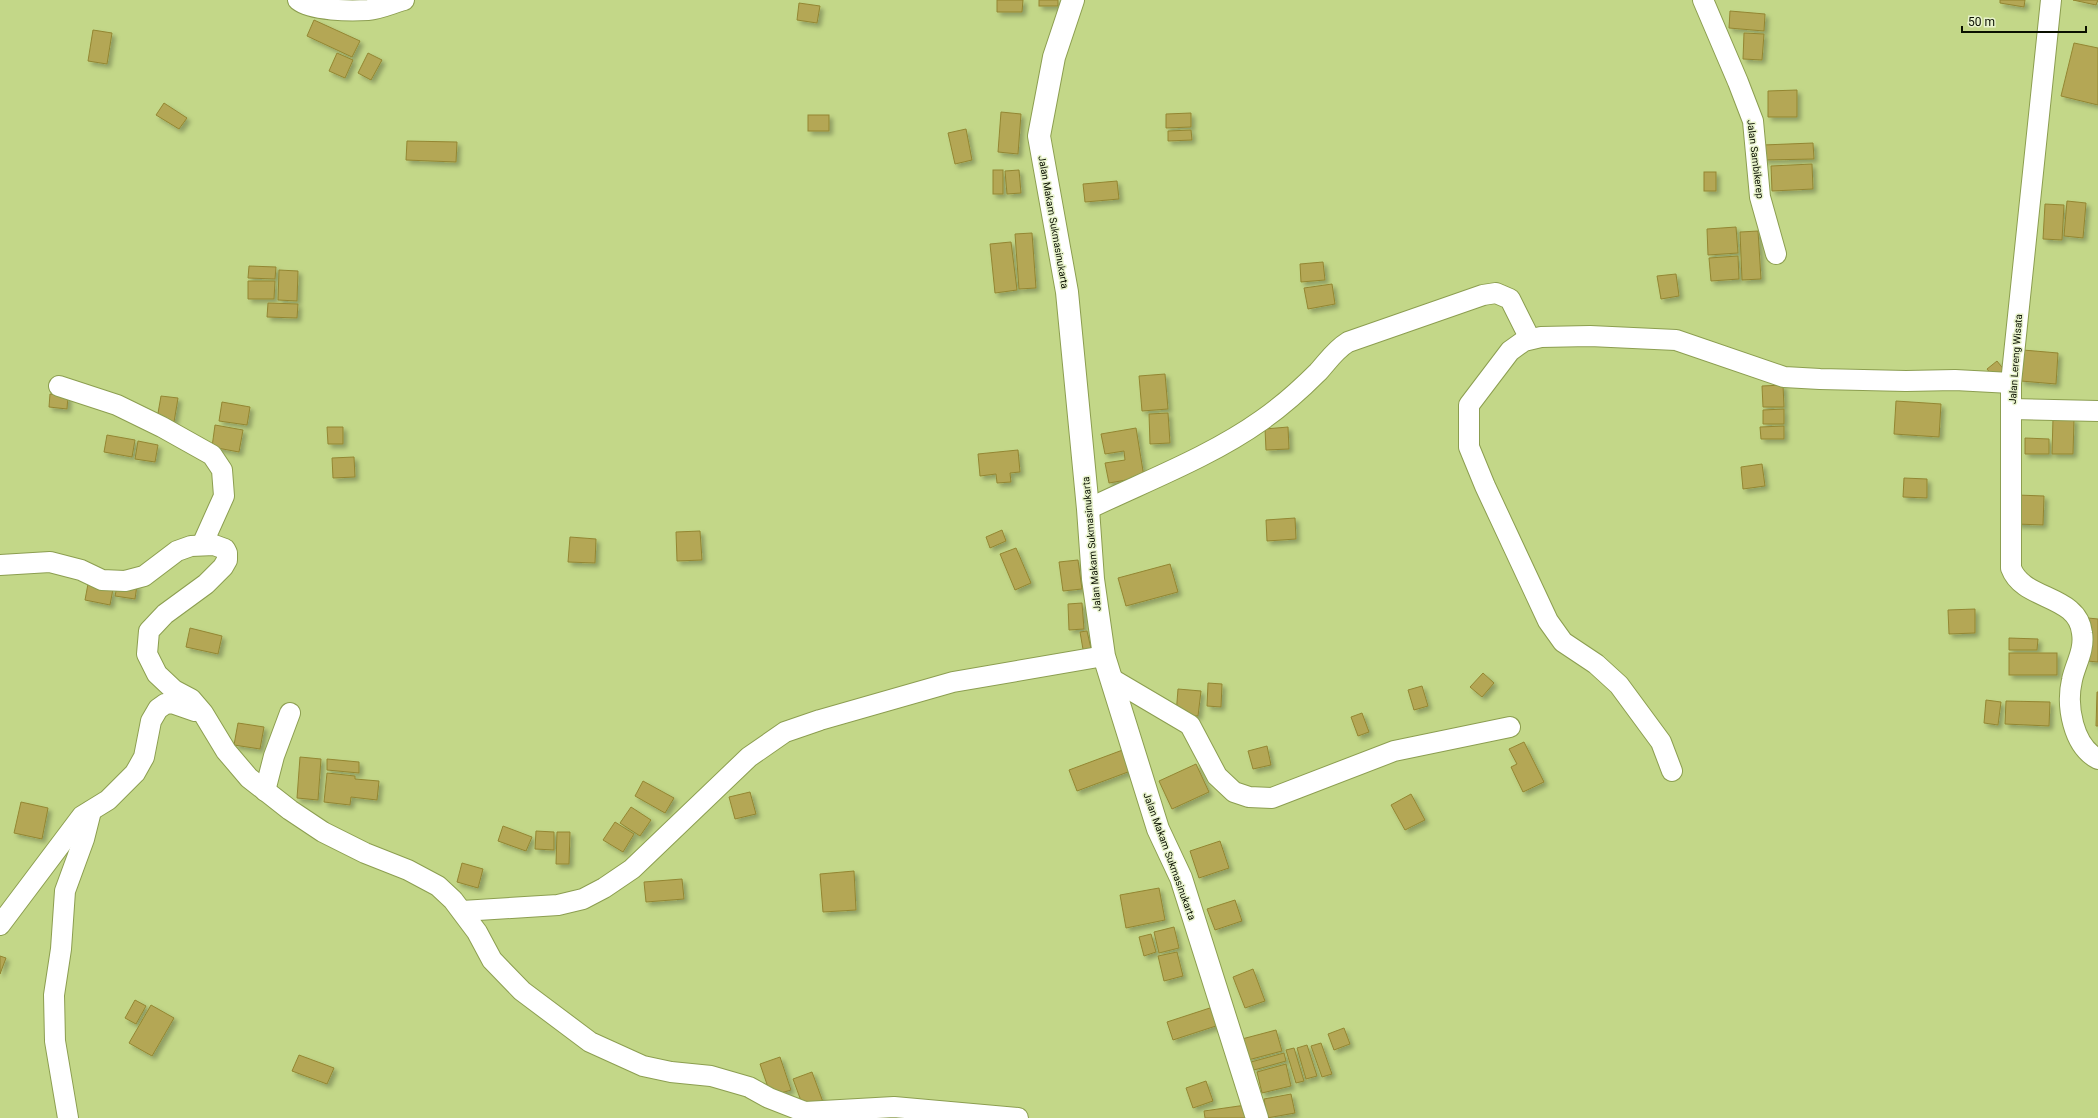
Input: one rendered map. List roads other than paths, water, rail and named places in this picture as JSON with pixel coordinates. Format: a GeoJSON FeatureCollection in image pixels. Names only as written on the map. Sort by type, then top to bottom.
{"type":"FeatureCollection","features":[{"type":"Feature","properties":{"kind":"street"},"geometry":{"type":"LineString","coordinates":[[298,0],[305,5],[338,10],[369,10],[404,0]]}},
{"type":"Feature","properties":{"kind":"street","name":"Jalan Makam Sukmasinukarta"},"geometry":{"type":"LineString","coordinates":[[1073,0],[1054,56],[1038,136],[1067,292],[1088,509],[1093,579],[1104,656],[1158,829],[1181,878],[1257,1118]]}},
{"type":"Feature","properties":{"kind":"street","name":"Jalan Sambikerep"},"geometry":{"type":"LineString","coordinates":[[1703,0],[1753,121],[1760,197],[1776,254]]}},
{"type":"Feature","properties":{"kind":"street","name":"Jalan Lereng Wisata"},"geometry":{"type":"LineString","coordinates":[[2051,0],[2011,383],[2011,568],[2018,580],[2066,606],[2080,623],[2083,634],[2080,654],[2071,681],[2071,712],[2080,744],[2089,754],[2098,759]]}},
{"type":"Feature","properties":{"kind":"street"},"geometry":{"type":"LineString","coordinates":[[1088,509],[1210,450],[1262,420],[1297,392],[1339,348],[1348,342],[1483,295],[1496,293],[1510,299],[1530,339]]}},
{"type":"Feature","properties":{"kind":"street"},"geometry":{"type":"LineString","coordinates":[[1672,771],[1661,742],[1620,685],[1596,664],[1563,642],[1548,621],[1485,486],[1470,447],[1469,405],[1510,351],[1524,341],[1541,337],[1590,336],[1676,340],[1784,377],[1906,381],[1955,380],[2011,383]]}},
{"type":"Feature","properties":{"kind":"street"},"geometry":{"type":"LineString","coordinates":[[59,386],[116,405],[162,427],[212,455],[222,470],[224,496],[202,545]]}},
{"type":"Feature","properties":{"kind":"street"},"geometry":{"type":"LineString","coordinates":[[2011,409],[2098,411]]}},
{"type":"Feature","properties":{"kind":"street"},"geometry":{"type":"LineString","coordinates":[[0,565],[50,562],[81,570],[102,580],[125,581],[144,576],[177,550],[202,545],[214,545],[225,549],[227,553],[227,560],[223,567],[206,584],[165,614],[149,631],[147,654],[157,674],[174,690],[191,699],[203,713],[226,751],[249,778],[290,810],[324,832],[438,886],[454,900],[478,932],[492,960],[522,991],[590,1042],[642,1066],[671,1072],[712,1076],[749,1087],[797,1115],[894,1107],[1018,1118]]}},
{"type":"Feature","properties":{"kind":"street"},"geometry":{"type":"LineString","coordinates":[[462,911],[558,905],[583,899],[604,888],[632,869],[749,757],[786,732],[820,720],[953,682],[1104,656]]}},
{"type":"Feature","properties":{"kind":"street"},"geometry":{"type":"LineString","coordinates":[[1112,679],[1190,725],[1217,776],[1234,792],[1260,799],[1272,798],[1394,751],[1510,727]]}},
{"type":"Feature","properties":{"kind":"street"},"geometry":{"type":"LineString","coordinates":[[0,925],[82,816],[108,800],[135,773],[144,757],[150,721],[158,709],[165,704],[172,703],[203,713]]}},
{"type":"Feature","properties":{"kind":"street"},"geometry":{"type":"LineString","coordinates":[[265,791],[274,756],[290,713]]}},
{"type":"Feature","properties":{"kind":"street"},"geometry":{"type":"LineString","coordinates":[[68,1118],[55,1041],[54,995],[61,948],[65,891],[84,839],[91,810]]}}]}
